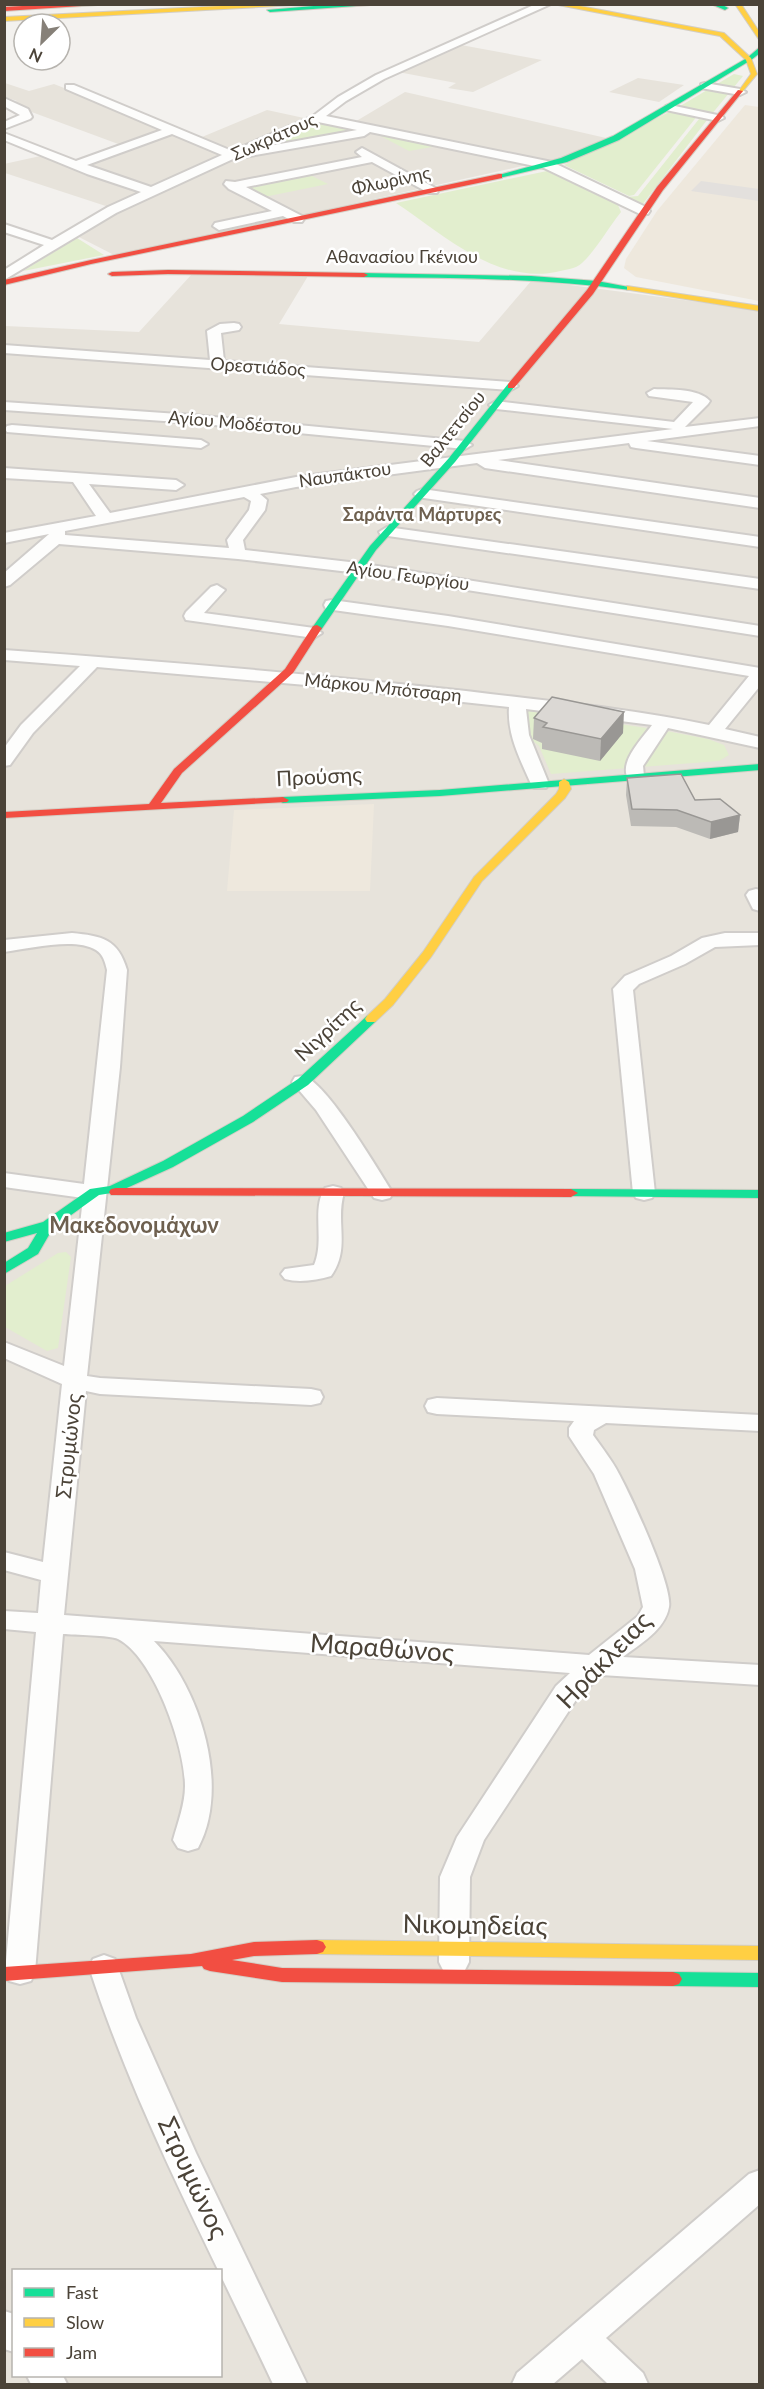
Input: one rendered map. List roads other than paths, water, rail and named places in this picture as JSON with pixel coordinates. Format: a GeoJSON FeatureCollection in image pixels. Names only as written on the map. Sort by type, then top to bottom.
{"type":"FeatureCollection","features":[{"type":"Feature","properties":{"kind":"street"},"geometry":{"type":"LineString","coordinates":[[4,9],[110,4]]}},
{"type":"Feature","properties":{"kind":"street"},"geometry":{"type":"LineString","coordinates":[[4,21],[312,4]]}},
{"type":"Feature","properties":{"kind":"street"},"geometry":{"type":"LineString","coordinates":[[4,21],[382,4]]}},
{"type":"Feature","properties":{"kind":"street","name":"Σωκράτους"},"geometry":{"type":"LineString","coordinates":[[4,276],[48,243],[91,221],[151,191],[317,118],[342,99],[380,77],[546,4]]}},
{"type":"Feature","properties":{"kind":"street"},"geometry":{"type":"LineString","coordinates":[[555,4],[722,34],[749,59]]}},
{"type":"Feature","properties":{"kind":"street"},"geometry":{"type":"LineString","coordinates":[[734,9],[759,39]]}},
{"type":"Feature","properties":{"kind":"street","name":"Φλωρίνης"},"geometry":{"type":"LineString","coordinates":[[4,283],[548,165],[598,147],[670,108],[749,59],[759,49]]}},
{"type":"Feature","properties":{"kind":"street","name":"Βαλτετσίου"},"geometry":{"type":"LineString","coordinates":[[154,805],[164,788],[184,765],[284,677],[358,568],[387,532],[459,455],[495,405],[596,283],[660,189],[754,74],[749,59]]}},
{"type":"Feature","properties":{"kind":"street"},"geometry":{"type":"LineString","coordinates":[[705,86],[740,92]]}},
{"type":"Feature","properties":{"kind":"street"},"geometry":{"type":"LineString","coordinates":[[70,87],[233,155],[242,156],[371,131],[395,146]]}},
{"type":"Feature","properties":{"kind":"street"},"geometry":{"type":"LineString","coordinates":[[4,101],[24,111],[26,117],[4,126]]}},
{"type":"Feature","properties":{"kind":"street"},"geometry":{"type":"LineString","coordinates":[[670,108],[718,118]]}},
{"type":"Feature","properties":{"kind":"street"},"geometry":{"type":"LineString","coordinates":[[317,118],[371,131],[548,165],[644,212]]}},
{"type":"Feature","properties":{"kind":"street"},"geometry":{"type":"LineString","coordinates":[[75,165],[172,130]]}},
{"type":"Feature","properties":{"kind":"street"},"geometry":{"type":"LineString","coordinates":[[4,136],[75,165],[151,191]]}},
{"type":"Feature","properties":{"kind":"street"},"geometry":{"type":"LineString","coordinates":[[334,138],[433,190]]}},
{"type":"Feature","properties":{"kind":"street"},"geometry":{"type":"LineString","coordinates":[[233,186],[374,158]]}},
{"type":"Feature","properties":{"kind":"street"},"geometry":{"type":"LineString","coordinates":[[200,169],[298,219]]}},
{"type":"Feature","properties":{"kind":"street"},"geometry":{"type":"LineString","coordinates":[[219,226],[284,212]]}},
{"type":"Feature","properties":{"kind":"street"},"geometry":{"type":"LineString","coordinates":[[4,228],[48,243]]}},
{"type":"Feature","properties":{"kind":"street"},"geometry":{"type":"LineString","coordinates":[[14,244],[48,243]]}},
{"type":"Feature","properties":{"kind":"street","name":"Αθανασίου Γκένιου"},"geometry":{"type":"LineString","coordinates":[[41,274],[65,276],[178,272],[484,276],[596,283],[759,309]]}},
{"type":"Feature","properties":{"kind":"street"},"geometry":{"type":"LineString","coordinates":[[217,364],[219,357],[212,340],[214,331],[234,327]]}},
{"type":"Feature","properties":{"kind":"street","name":"Ορεστιάδος"},"geometry":{"type":"LineString","coordinates":[[4,349],[511,386]]}},
{"type":"Feature","properties":{"kind":"street"},"geometry":{"type":"LineString","coordinates":[[654,393],[693,397],[703,401],[678,426]]}},
{"type":"Feature","properties":{"kind":"street"},"geometry":{"type":"LineString","coordinates":[[495,405],[696,429]]}},
{"type":"Feature","properties":{"kind":"street","name":"Αγίου Μοδέστου"},"geometry":{"type":"LineString","coordinates":[[4,406],[174,417],[459,455],[616,484],[759,503]]}},
{"type":"Feature","properties":{"kind":"street"},"geometry":{"type":"LineString","coordinates":[[8,434],[28,407]]}},
{"type":"Feature","properties":{"kind":"street"},"geometry":{"type":"LineString","coordinates":[[614,418],[619,439],[635,444],[759,461]]}},
{"type":"Feature","properties":{"kind":"street","name":"Ναυπάκτου"},"geometry":{"type":"LineString","coordinates":[[4,538],[56,533],[106,518],[246,490],[459,455],[759,422]]}},
{"type":"Feature","properties":{"kind":"street"},"geometry":{"type":"LineString","coordinates":[[8,434],[201,444],[191,455]]}},
{"type":"Feature","properties":{"kind":"street"},"geometry":{"type":"LineString","coordinates":[[4,473],[173,485],[170,505]]}},
{"type":"Feature","properties":{"kind":"street"},"geometry":{"type":"LineString","coordinates":[[78,479],[106,518]]}},
{"type":"Feature","properties":{"kind":"street"},"geometry":{"type":"LineString","coordinates":[[238,554],[235,540],[256,510],[259,500],[246,490]]}},
{"type":"Feature","properties":{"kind":"street"},"geometry":{"type":"LineString","coordinates":[[422,494],[759,542]]}},
{"type":"Feature","properties":{"kind":"street"},"geometry":{"type":"LineString","coordinates":[[387,532],[759,584]]}},
{"type":"Feature","properties":{"kind":"street"},"geometry":{"type":"LineString","coordinates":[[4,582],[56,533]]}},
{"type":"Feature","properties":{"kind":"street","name":"Αγίου Γεωργίου"},"geometry":{"type":"LineString","coordinates":[[56,533],[358,568],[759,630]]}},
{"type":"Feature","properties":{"kind":"street"},"geometry":{"type":"LineString","coordinates":[[217,590],[192,616],[314,633]]}},
{"type":"Feature","properties":{"kind":"street"},"geometry":{"type":"LineString","coordinates":[[332,605],[448,621],[759,673],[722,733],[739,742],[746,754],[745,760],[736,769]]}},
{"type":"Feature","properties":{"kind":"street","name":"Μάρκου Μπότσαρη"},"geometry":{"type":"LineString","coordinates":[[4,655],[284,677],[518,703],[663,722],[722,733],[759,743]]}},
{"type":"Feature","properties":{"kind":"street"},"geometry":{"type":"LineString","coordinates":[[4,761],[27,729],[94,662]]}},
{"type":"Feature","properties":{"kind":"street"},"geometry":{"type":"LineString","coordinates":[[518,703],[516,721],[519,734],[540,784]]}},
{"type":"Feature","properties":{"kind":"street"},"geometry":{"type":"LineString","coordinates":[[635,776],[634,766],[637,760],[663,722]]}},
{"type":"Feature","properties":{"kind":"street","name":"Προύσης"},"geometry":{"type":"LineString","coordinates":[[4,815],[154,805],[440,792],[759,767]]}},
{"type":"Feature","properties":{"kind":"street","name":"Νιγρίτης"},"geometry":{"type":"LineString","coordinates":[[4,1238],[48,1225],[100,1192],[168,1164],[275,1102],[303,1082],[362,1029],[396,993],[428,954],[478,879],[561,796],[565,789],[564,782]]}},
{"type":"Feature","properties":{"kind":"street","name":"Στρυμώνος"},"geometry":{"type":"LineString","coordinates":[[4,946],[85,939],[98,941],[109,948],[116,958],[117,970],[100,1192],[76,1381],[12,1973]]}},
{"type":"Feature","properties":{"kind":"street"},"geometry":{"type":"LineString","coordinates":[[643,1187],[623,989],[632,980],[678,960],[711,941],[759,939]]}},
{"type":"Feature","properties":{"kind":"street"},"geometry":{"type":"LineString","coordinates":[[303,1082],[389,1193]]}},
{"type":"Feature","properties":{"kind":"street"},"geometry":{"type":"LineString","coordinates":[[4,1180],[59,1190]]}},
{"type":"Feature","properties":{"kind":"street"},"geometry":{"type":"LineString","coordinates":[[4,1191],[389,1193],[416,1184],[441,1180],[643,1187],[759,1194]]}},
{"type":"Feature","properties":{"kind":"street"},"geometry":{"type":"LineString","coordinates":[[643,1187],[759,1181]]}},
{"type":"Feature","properties":{"kind":"street"},"geometry":{"type":"LineString","coordinates":[[293,1274],[323,1271],[331,1252],[330,1202],[333,1193]]}},
{"type":"Feature","properties":{"kind":"street","name":"Νιγρίτης"},"geometry":{"type":"LineString","coordinates":[[4,1270],[33,1251],[48,1225]]}},
{"type":"Feature","properties":{"kind":"street"},"geometry":{"type":"LineString","coordinates":[[4,1349],[76,1381],[115,1388],[311,1397]]}},
{"type":"Feature","properties":{"kind":"street"},"geometry":{"type":"LineString","coordinates":[[437,1406],[601,1416],[631,1414],[759,1423]]}},
{"type":"Feature","properties":{"kind":"street","name":"Ηράκλειας"},"geometry":{"type":"LineString","coordinates":[[454,1977],[455,1877],[471,1837],[566,1694],[595,1665],[649,1622],[656,1607],[656,1596],[648,1569],[621,1503],[580,1432],[585,1423],[601,1416]]}},
{"type":"Feature","properties":{"kind":"street"},"geometry":{"type":"LineString","coordinates":[[4,1561],[23,1568],[55,1574]]}},
{"type":"Feature","properties":{"kind":"street","name":"Μαραθώνος"},"geometry":{"type":"LineString","coordinates":[[4,1620],[595,1665],[759,1675]]}},
{"type":"Feature","properties":{"kind":"street"},"geometry":{"type":"LineString","coordinates":[[124,1629],[156,1661],[165,1675],[192,1744],[199,1784],[196,1809],[188,1840]]}},
{"type":"Feature","properties":{"kind":"street","name":"Νικομηδείας"},"geometry":{"type":"LineString","coordinates":[[12,1973],[191,1961],[254,1948],[284,1947],[759,1953]]}},
{"type":"Feature","properties":{"kind":"street","name":"Νικομηδείας"},"geometry":{"type":"LineString","coordinates":[[191,1961],[256,1973],[282,1975],[759,1980]]}},
{"type":"Feature","properties":{"kind":"street","name":"Στρυμώνος"},"geometry":{"type":"LineString","coordinates":[[104,1967],[121,2018],[180,2153],[290,2385]]}},
{"type":"Feature","properties":{"kind":"street"},"geometry":{"type":"LineString","coordinates":[[529,2385],[759,2184]]}},
{"type":"Feature","properties":{"kind":"street"},"geometry":{"type":"LineString","coordinates":[[583,2338],[631,2385]]}},
{"type":"Feature","properties":{"kind":"district","name":"Σαράντα Μάρτυρες"},"geometry":{"type":"Point","coordinates":[422,515]}},
{"type":"Feature","properties":{"kind":"district","name":"Μακεδονομάχων"},"geometry":{"type":"Point","coordinates":[134,1225]}}]}
